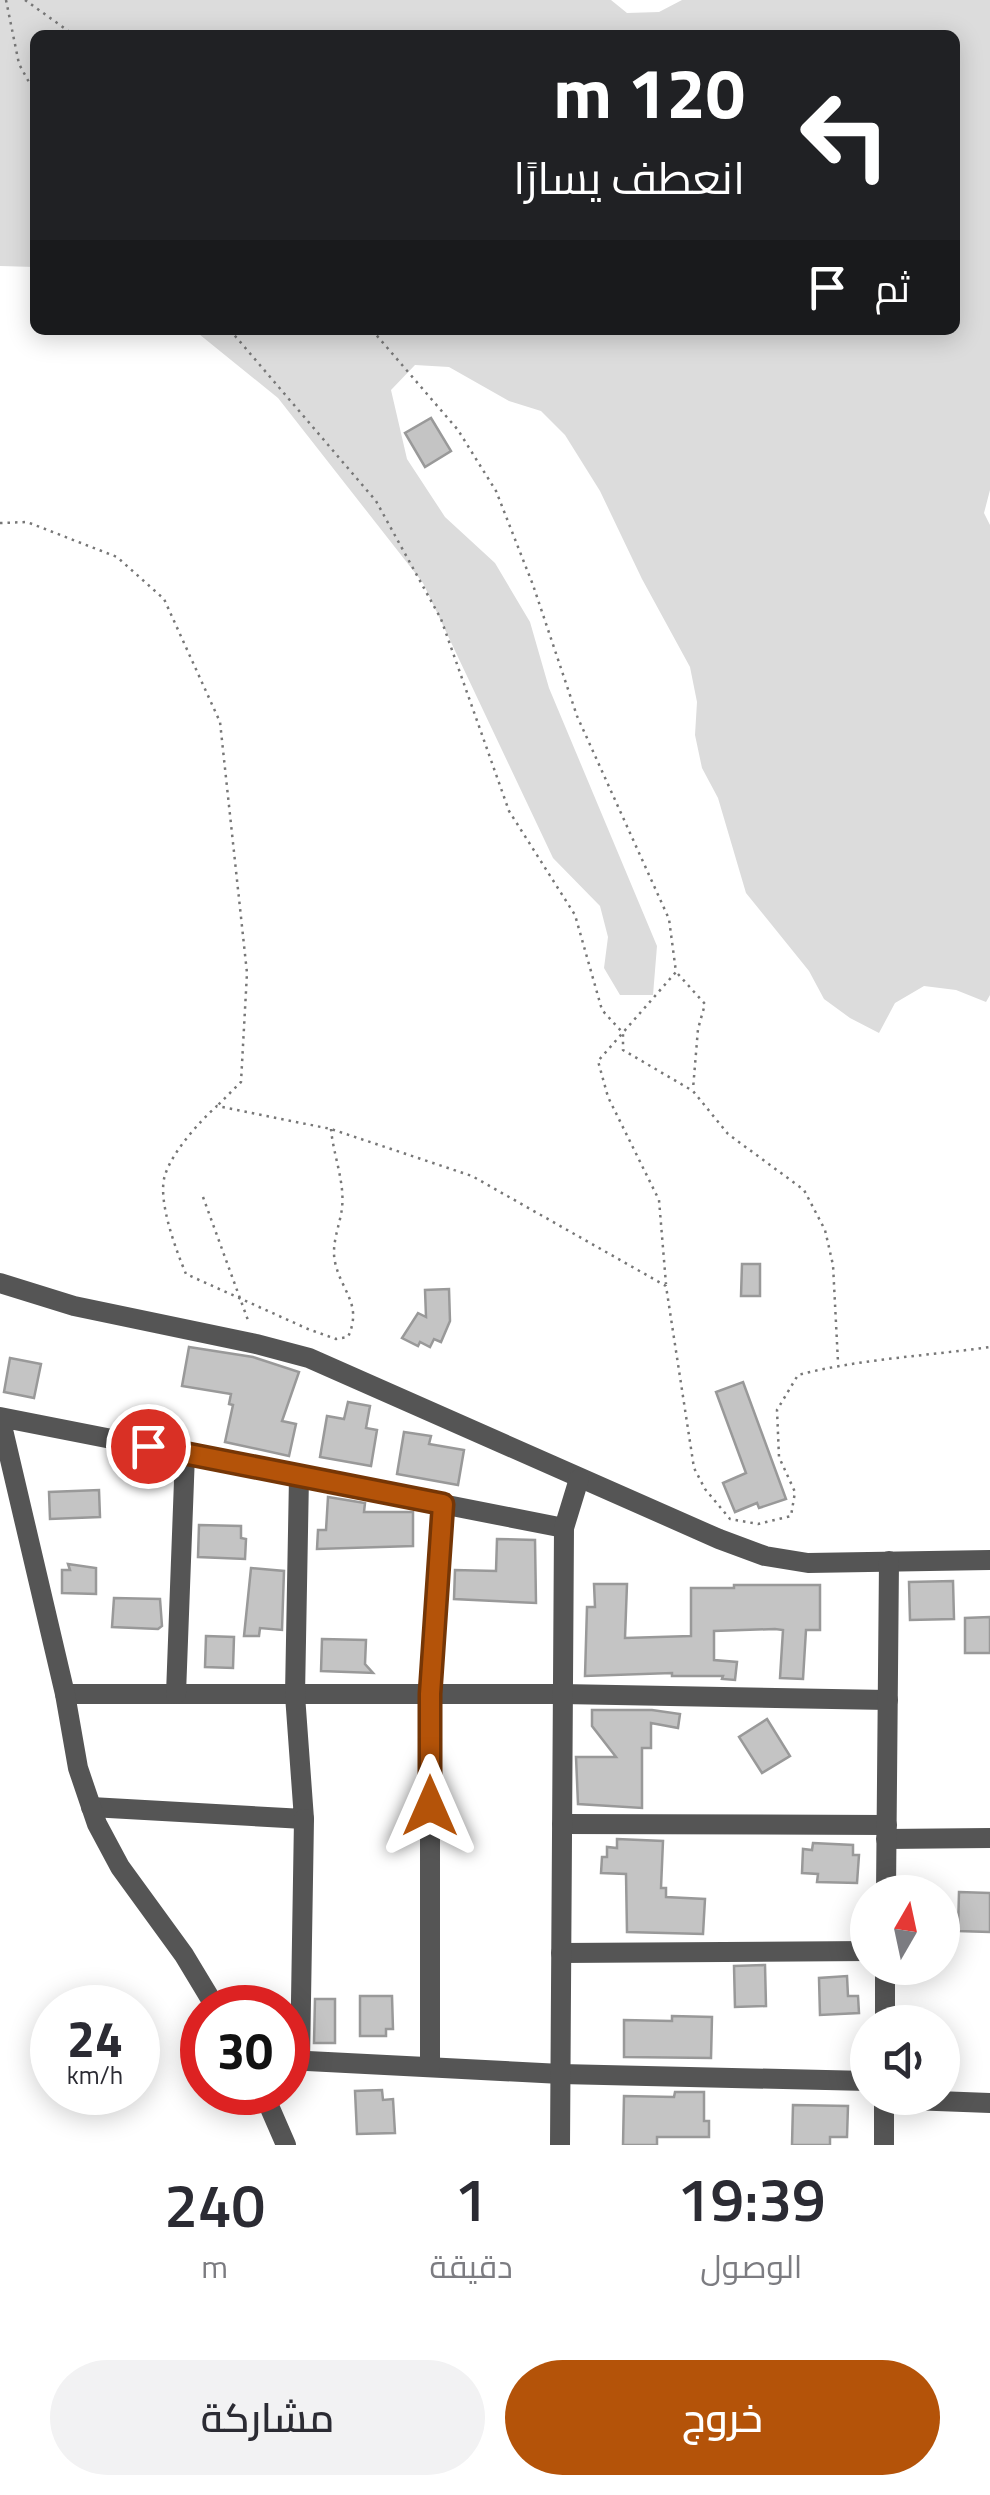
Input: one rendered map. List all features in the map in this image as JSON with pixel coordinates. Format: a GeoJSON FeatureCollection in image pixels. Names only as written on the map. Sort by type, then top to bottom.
{"type":"FeatureCollection","features":[{"type":"Feature","properties":{"kind":"street"},"geometry":{"type":"LineString","coordinates":[[0,1283],[74,1306],[256,1344],[330,1366],[764,1556],[808,1563],[990,1560]]}},
{"type":"Feature","properties":{"kind":"street"},"geometry":{"type":"LineString","coordinates":[[202,1985],[108,1848],[91,1807],[78,1768],[65,1694],[0,1418],[564,1528]]}},
{"type":"Feature","properties":{"kind":"street"},"geometry":{"type":"LineString","coordinates":[[176,1694],[185,1454]]}},
{"type":"Feature","properties":{"kind":"street"},"geometry":{"type":"LineString","coordinates":[[297,1985],[304,1820],[295,1695],[298,1477]]}},
{"type":"Feature","properties":{"kind":"street"},"geometry":{"type":"LineString","coordinates":[[560,2145],[564,1528],[579,1478]]}},
{"type":"Feature","properties":{"kind":"street"},"geometry":{"type":"LineString","coordinates":[[430,2067],[430,1694],[443,1504]]}},
{"type":"Feature","properties":{"kind":"street"},"geometry":{"type":"LineString","coordinates":[[886,1875],[889,1562]]}},
{"type":"Feature","properties":{"kind":"street"},"geometry":{"type":"LineString","coordinates":[[65,1694],[562,1694],[888,1700]]}},
{"type":"Feature","properties":{"kind":"street"},"geometry":{"type":"LineString","coordinates":[[91,1807],[304,1820]]}},
{"type":"Feature","properties":{"kind":"street"},"geometry":{"type":"LineString","coordinates":[[562,1824],[990,1838]]}},
{"type":"Feature","properties":{"kind":"street"},"geometry":{"type":"LineString","coordinates":[[561,1953],[850,1951]]}},
{"type":"Feature","properties":{"kind":"street"},"geometry":{"type":"LineString","coordinates":[[310,2061],[561,2074],[850,2081]]}},
{"type":"Feature","properties":{"kind":"street"},"geometry":{"type":"LineString","coordinates":[[960,2102],[990,2104]]}},
{"type":"Feature","properties":{"kind":"street"},"geometry":{"type":"LineString","coordinates":[[273,2115],[286,2145]]}},
{"type":"Feature","properties":{"kind":"street"},"geometry":{"type":"LineString","coordinates":[[884,2115],[884,2145]]}},
{"type":"Feature","properties":{"kind":"path"},"geometry":{"type":"LineString","coordinates":[[6,0],[19,64],[30,84]]}},
{"type":"Feature","properties":{"kind":"path"},"geometry":{"type":"LineString","coordinates":[[26,0],[67,30]]}},
{"type":"Feature","properties":{"kind":"path"},"geometry":{"type":"LineString","coordinates":[[234,335],[376,500],[441,619],[509,811],[575,916],[602,1010],[623,1032],[623,1050],[693,1091],[728,1134],[804,1190],[825,1230],[832,1265],[838,1364]]}},
{"type":"Feature","properties":{"kind":"path"},"geometry":{"type":"LineString","coordinates":[[376,335],[458,430],[496,492],[534,585],[577,716],[668,919],[676,972],[705,1004],[698,1029],[693,1091]]}},
{"type":"Feature","properties":{"kind":"path"},"geometry":{"type":"LineString","coordinates":[[0,523],[27,522],[117,557],[164,599],[220,722],[248,973],[241,1082],[196,1124],[164,1176],[168,1234],[186,1274],[336,1339],[348,1337],[354,1323],[351,1300],[335,1262],[342,1197],[331,1129]]}},
{"type":"Feature","properties":{"kind":"path"},"geometry":{"type":"LineString","coordinates":[[676,972],[598,1061],[608,1097],[659,1200],[666,1286],[694,1468],[704,1489],[730,1519],[758,1524],[792,1516],[795,1492],[779,1457],[777,1410],[798,1375],[838,1364],[990,1347]]}},
{"type":"Feature","properties":{"kind":"path"},"geometry":{"type":"LineString","coordinates":[[217,1106],[331,1129],[472,1176],[666,1286]]}},
{"type":"Feature","properties":{"kind":"path"},"geometry":{"type":"LineString","coordinates":[[203,1197],[256,1344]]}},
{"type":"Feature","properties":{"kind":"shaded area"},"geometry":{"type":"Polygon","coordinates":[[[0,0],[611,0],[627,13],[659,12],[682,0],[990,0],[990,490],[984,513],[990,525],[990,995],[986,1002],[956,990],[924,986],[895,1003],[879,1033],[824,999],[809,971],[746,893],[718,798],[702,768],[695,735],[697,702],[690,667],[600,491],[565,435],[541,411],[509,401],[449,367],[415,365],[391,390],[407,459],[445,517],[495,563],[530,622],[549,688],[657,946],[653,995],[620,995],[604,968],[608,937],[600,906],[553,858],[423,583],[278,398],[200,335],[960,335],[960,30],[30,30],[30,267],[0,266],[0,0]]]}},
{"type":"Feature","properties":{"kind":"building"},"geometry":{"type":"Polygon","coordinates":[[[431,418],[451,451],[425,467],[405,433],[431,418]]]}},
{"type":"Feature","properties":{"kind":"building"},"geometry":{"type":"Polygon","coordinates":[[[742,1264],[760,1264],[760,1296],[741,1296],[742,1264]]]}},
{"type":"Feature","properties":{"kind":"building"},"geometry":{"type":"Polygon","coordinates":[[[449,1289],[450,1321],[441,1342],[434,1339],[430,1347],[420,1342],[418,1346],[402,1338],[418,1313],[426,1317],[425,1290],[449,1289]]]}},
{"type":"Feature","properties":{"kind":"building"},"geometry":{"type":"Polygon","coordinates":[[[189,1347],[253,1357],[299,1372],[282,1421],[296,1424],[289,1456],[225,1442],[233,1405],[229,1404],[231,1394],[182,1386],[189,1347]]]}},
{"type":"Feature","properties":{"kind":"building"},"geometry":{"type":"Polygon","coordinates":[[[10,1358],[41,1364],[34,1398],[4,1392],[10,1358]]]}},
{"type":"Feature","properties":{"kind":"building"},"geometry":{"type":"Polygon","coordinates":[[[743,1382],[786,1499],[759,1508],[757,1503],[735,1512],[723,1483],[746,1473],[716,1392],[743,1382]]]}},
{"type":"Feature","properties":{"kind":"building"},"geometry":{"type":"Polygon","coordinates":[[[348,1402],[370,1406],[366,1428],[377,1430],[371,1466],[320,1457],[327,1416],[344,1419],[348,1402]]]}},
{"type":"Feature","properties":{"kind":"building"},"geometry":{"type":"Polygon","coordinates":[[[404,1432],[431,1436],[429,1444],[464,1450],[458,1485],[397,1474],[404,1432]]]}},
{"type":"Feature","properties":{"kind":"building"},"geometry":{"type":"Polygon","coordinates":[[[99,1490],[100,1517],[50,1519],[49,1492],[99,1490]]]}},
{"type":"Feature","properties":{"kind":"building"},"geometry":{"type":"Polygon","coordinates":[[[328,1497],[365,1503],[364,1512],[413,1512],[413,1546],[317,1549],[318,1530],[326,1530],[328,1497]]]}},
{"type":"Feature","properties":{"kind":"building"},"geometry":{"type":"Polygon","coordinates":[[[199,1525],[241,1526],[241,1538],[246,1539],[245,1559],[198,1557],[199,1525]]]}},
{"type":"Feature","properties":{"kind":"building"},"geometry":{"type":"Polygon","coordinates":[[[497,1539],[535,1540],[536,1603],[454,1599],[455,1570],[496,1571],[497,1539]]]}},
{"type":"Feature","properties":{"kind":"building"},"geometry":{"type":"Polygon","coordinates":[[[68,1564],[96,1568],[96,1594],[62,1593],[62,1570],[70,1570],[68,1564]]]}},
{"type":"Feature","properties":{"kind":"building"},"geometry":{"type":"Polygon","coordinates":[[[251,1568],[284,1571],[282,1630],[260,1628],[259,1636],[244,1636],[251,1568]]]}},
{"type":"Feature","properties":{"kind":"building"},"geometry":{"type":"Polygon","coordinates":[[[953,1581],[954,1619],[910,1620],[909,1582],[953,1581]]]}},
{"type":"Feature","properties":{"kind":"building"},"geometry":{"type":"Polygon","coordinates":[[[594,1584],[627,1584],[625,1638],[691,1636],[691,1588],[734,1585],[820,1585],[820,1630],[806,1630],[803,1679],[780,1678],[783,1630],[775,1629],[714,1631],[714,1660],[737,1662],[735,1680],[672,1673],[585,1676],[587,1607],[595,1607],[594,1584]]]}},
{"type":"Feature","properties":{"kind":"building"},"geometry":{"type":"Polygon","coordinates":[[[114,1598],[160,1599],[162,1626],[112,1627],[114,1598]]]}},
{"type":"Feature","properties":{"kind":"building"},"geometry":{"type":"Polygon","coordinates":[[[990,1617],[990,1653],[965,1653],[965,1618],[990,1617]]]}},
{"type":"Feature","properties":{"kind":"building"},"geometry":{"type":"Polygon","coordinates":[[[206,1636],[234,1637],[233,1668],[205,1667],[206,1636]]]}},
{"type":"Feature","properties":{"kind":"building"},"geometry":{"type":"Polygon","coordinates":[[[322,1639],[366,1640],[365,1664],[373,1673],[321,1671],[322,1639]]]}},
{"type":"Feature","properties":{"kind":"building"},"geometry":{"type":"Polygon","coordinates":[[[592,1710],[680,1714],[678,1728],[651,1723],[651,1748],[642,1748],[642,1808],[578,1804],[576,1757],[616,1757],[592,1726],[592,1710]]]}},
{"type":"Feature","properties":{"kind":"building"},"geometry":{"type":"Polygon","coordinates":[[[767,1719],[790,1756],[762,1773],[739,1737],[767,1719]]]}},
{"type":"Feature","properties":{"kind":"building"},"geometry":{"type":"Polygon","coordinates":[[[617,1839],[663,1841],[661,1888],[666,1888],[666,1897],[705,1899],[703,1934],[627,1932],[626,1874],[601,1873],[602,1857],[607,1857],[607,1847],[617,1848],[617,1839]]]}},
{"type":"Feature","properties":{"kind":"building"},"geometry":{"type":"Polygon","coordinates":[[[813,1843],[853,1845],[853,1855],[859,1855],[858,1875],[850,1875],[850,1883],[817,1882],[818,1874],[802,1873],[803,1849],[812,1850],[813,1843]]]}},
{"type":"Feature","properties":{"kind":"building"},"geometry":{"type":"Polygon","coordinates":[[[960,1892],[990,1893],[990,1932],[960,1931],[960,1892]]]}},
{"type":"Feature","properties":{"kind":"building"},"geometry":{"type":"Polygon","coordinates":[[[765,1965],[766,2006],[735,2007],[734,1966],[765,1965]]]}},
{"type":"Feature","properties":{"kind":"building"},"geometry":{"type":"Polygon","coordinates":[[[847,1976],[848,1996],[858,1996],[859,2005],[850,2005],[850,2013],[820,2015],[819,1978],[847,1976]]]}},
{"type":"Feature","properties":{"kind":"building"},"geometry":{"type":"Polygon","coordinates":[[[360,1996],[392,1996],[393,2029],[386,2029],[386,2036],[360,2036],[360,1996]]]}},
{"type":"Feature","properties":{"kind":"building"},"geometry":{"type":"Polygon","coordinates":[[[315,1999],[335,1999],[335,2043],[314,2043],[315,1999]]]}},
{"type":"Feature","properties":{"kind":"building"},"geometry":{"type":"Polygon","coordinates":[[[672,2016],[712,2017],[711,2058],[624,2057],[624,2020],[672,2021],[672,2016]]]}},
{"type":"Feature","properties":{"kind":"building"},"geometry":{"type":"Polygon","coordinates":[[[382,2090],[383,2100],[393,2099],[395,2133],[357,2134],[355,2091],[382,2090]]]}},
{"type":"Feature","properties":{"kind":"building"},"geometry":{"type":"Polygon","coordinates":[[[675,2092],[704,2092],[704,2121],[709,2121],[709,2137],[657,2137],[657,2145],[623,2145],[624,2096],[674,2097],[675,2092]]]}},
{"type":"Feature","properties":{"kind":"building"},"geometry":{"type":"Polygon","coordinates":[[[793,2105],[848,2106],[847,2137],[830,2137],[830,2145],[792,2145],[793,2105]]]}},
{"type":"Feature","properties":{"kind":"route"},"geometry":{"type":"LineString","coordinates":[[148,1446],[443,1504],[430,1694],[430,1806]]}}]}
